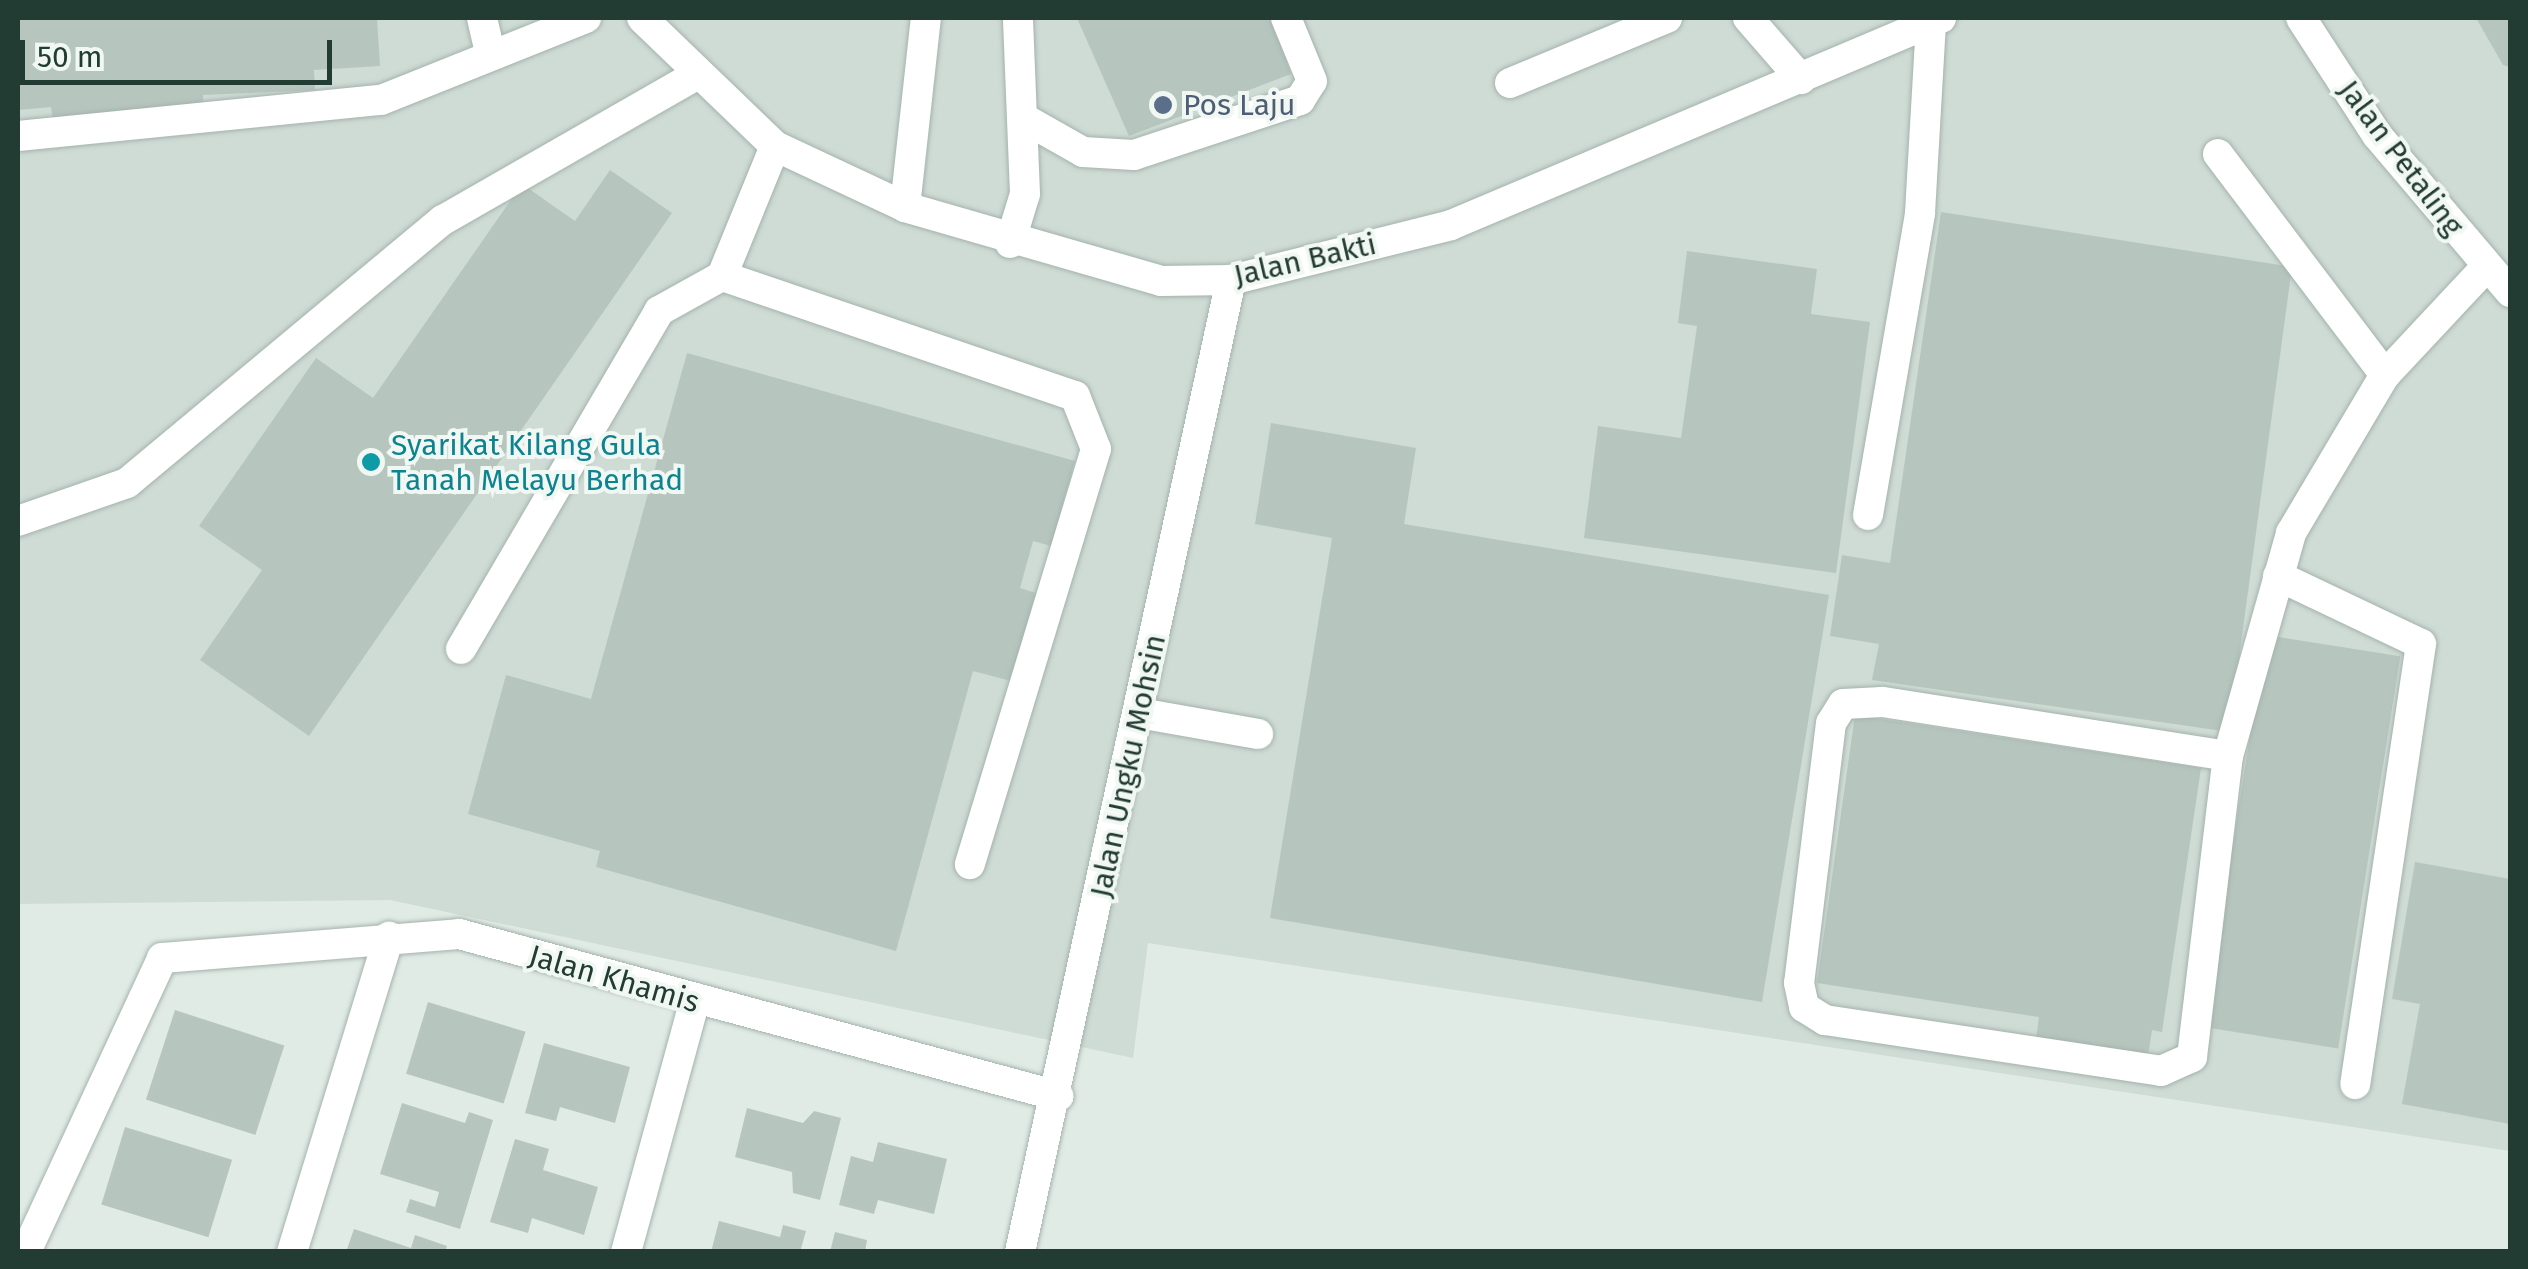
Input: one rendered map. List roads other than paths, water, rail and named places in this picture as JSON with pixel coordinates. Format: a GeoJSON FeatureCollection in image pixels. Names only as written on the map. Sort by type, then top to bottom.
{"type":"FeatureCollection","features":[{"type":"Feature","properties":{"kind":"street"},"geometry":{"type":"LineString","coordinates":[[482,18],[490,54]]}},
{"type":"Feature","properties":{"kind":"street"},"geometry":{"type":"LineString","coordinates":[[18,136],[380,100],[586,18]]}},
{"type":"Feature","properties":{"kind":"street","name":"Jalan Bakti"},"geometry":{"type":"LineString","coordinates":[[642,18],[696,76],[776,146],[905,206],[1010,243],[1161,282],[1231,280],[1451,225],[1936,20]]}},
{"type":"Feature","properties":{"kind":"street"},"geometry":{"type":"LineString","coordinates":[[1010,243],[1024,194],[1018,18]]}},
{"type":"Feature","properties":{"kind":"street"},"geometry":{"type":"LineString","coordinates":[[1023,118],[1083,152],[1134,155],[1300,100],[1312,81],[1286,18]]}},
{"type":"Feature","properties":{"kind":"street"},"geometry":{"type":"LineString","coordinates":[[1748,18],[1801,78]]}},
{"type":"Feature","properties":{"kind":"street","name":"Jalan Petaling"},"geometry":{"type":"LineString","coordinates":[[2300,18],[2376,136],[2510,292]]}},
{"type":"Feature","properties":{"kind":"street"},"geometry":{"type":"LineString","coordinates":[[905,206],[931,19]]}},
{"type":"Feature","properties":{"kind":"street"},"geometry":{"type":"LineString","coordinates":[[1510,83],[1659,19]]}},
{"type":"Feature","properties":{"kind":"street"},"geometry":{"type":"LineString","coordinates":[[1868,515],[1920,213],[1936,20]]}},
{"type":"Feature","properties":{"kind":"street"},"geometry":{"type":"LineString","coordinates":[[18,521],[127,482],[443,220],[696,76]]}},
{"type":"Feature","properties":{"kind":"street"},"geometry":{"type":"LineString","coordinates":[[462,650],[659,311],[722,276],[776,146]]}},
{"type":"Feature","properties":{"kind":"street"},"geometry":{"type":"LineString","coordinates":[[2218,154],[2386,375]]}},
{"type":"Feature","properties":{"kind":"street"},"geometry":{"type":"LineString","coordinates":[[2228,756],[1882,702],[1844,704],[1829,742],[1799,983],[1804,1007],[1825,1020],[2161,1071],[2184,1066],[2196,1046],[2228,756],[2278,576],[2327,460],[2386,375],[2486,266]]}},
{"type":"Feature","properties":{"kind":"street"},"geometry":{"type":"LineString","coordinates":[[722,276],[1075,396],[1096,449],[970,864]]}},
{"type":"Feature","properties":{"kind":"street","name":"Jalan Ungku Mohsin"},"geometry":{"type":"LineString","coordinates":[[1020,1252],[1058,1096],[1231,280]]}},
{"type":"Feature","properties":{"kind":"street"},"geometry":{"type":"LineString","coordinates":[[2278,576],[2421,644],[2356,1084]]}},
{"type":"Feature","properties":{"kind":"street"},"geometry":{"type":"LineString","coordinates":[[1140,712],[1258,734]]}},
{"type":"Feature","properties":{"kind":"street","name":"Jalan Khamis"},"geometry":{"type":"LineString","coordinates":[[30,1243],[162,958],[459,934],[694,1003],[1058,1096]]}},
{"type":"Feature","properties":{"kind":"street"},"geometry":{"type":"LineString","coordinates":[[292,1252],[389,937]]}},
{"type":"Feature","properties":{"kind":"street"},"geometry":{"type":"LineString","coordinates":[[626,1252],[694,1003]]}},
{"type":"Feature","properties":{"kind":"place","name":"Pos Laju"},"geometry":{"type":"Point","coordinates":[1163,105]}},
{"type":"Feature","properties":{"kind":"place","name":"Syarikat Kilang Gula Tanah Melayu Berhad"},"geometry":{"type":"Point","coordinates":[371,462]}}]}
